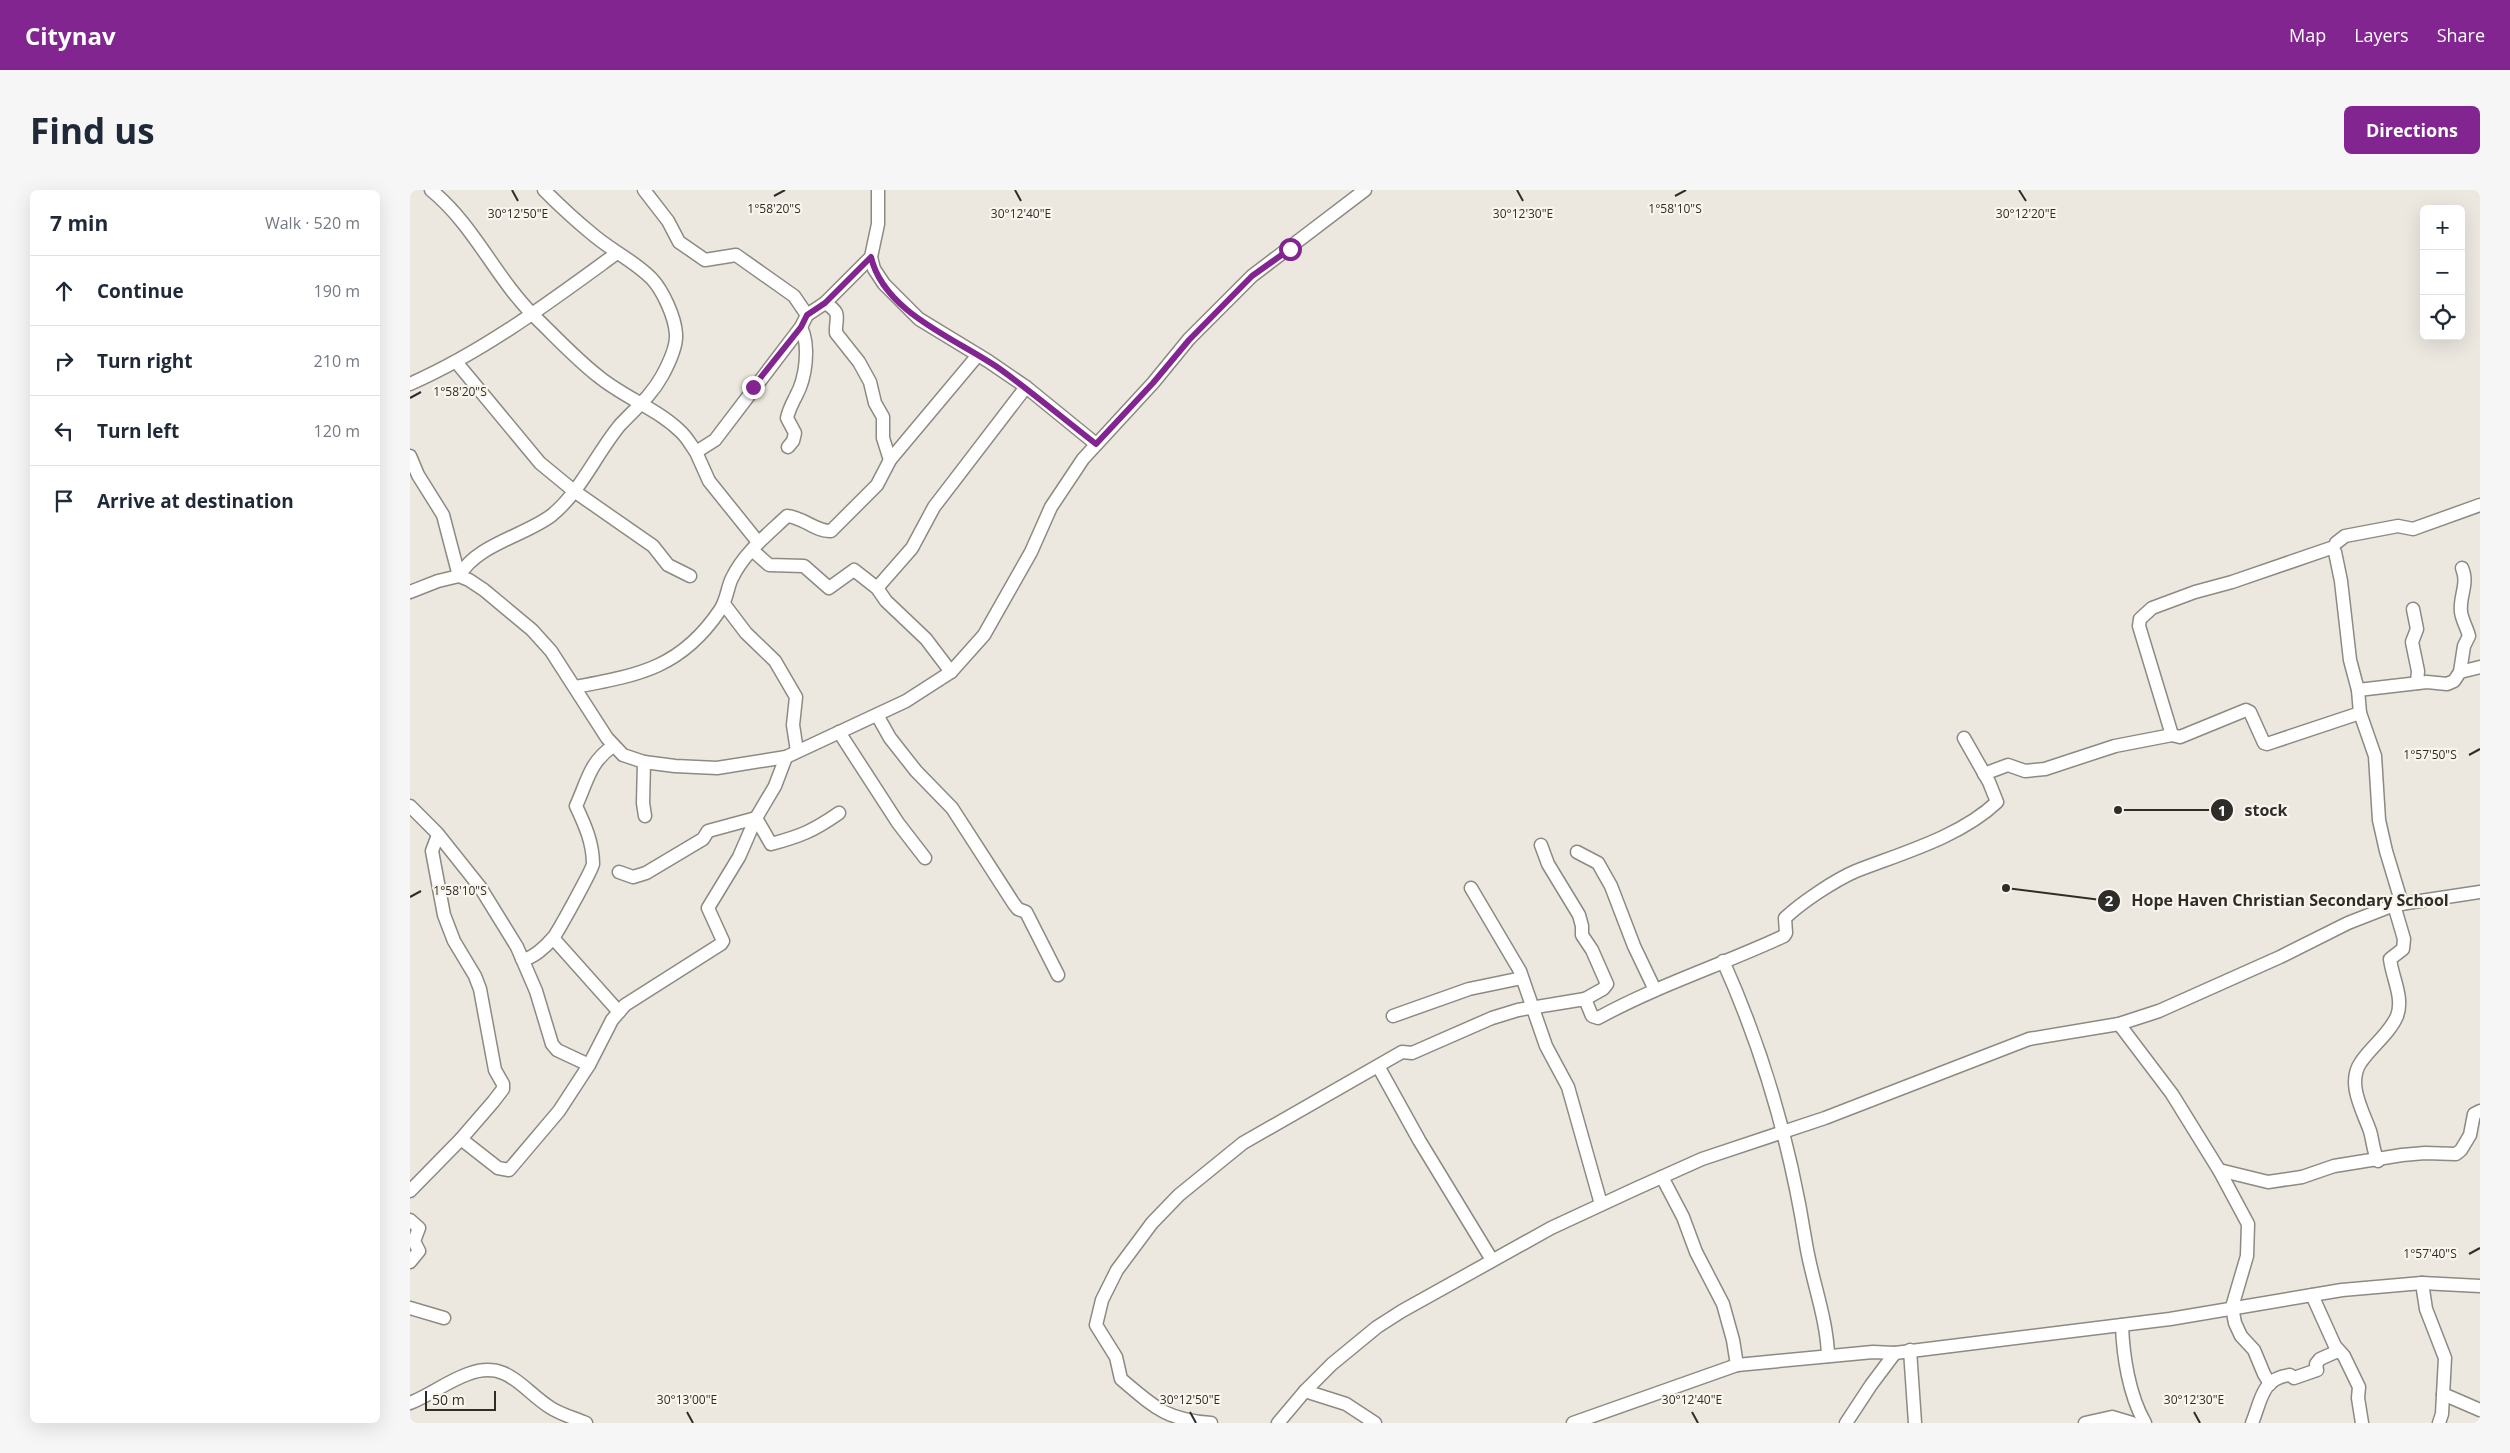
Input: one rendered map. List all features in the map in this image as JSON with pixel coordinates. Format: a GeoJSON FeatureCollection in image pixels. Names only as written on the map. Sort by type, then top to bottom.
{"type":"FeatureCollection","features":[{"type":"Feature","properties":{"kind":"street"},"geometry":{"type":"LineString","coordinates":[[431,190],[447,203],[465,224],[486,256],[532,314],[598,377],[643,404],[681,431],[696,452],[709,480],[769,565],[804,566],[829,588],[854,570],[877,588],[886,601],[926,639],[951,672]]}},
{"type":"Feature","properties":{"kind":"street"},"geometry":{"type":"LineString","coordinates":[[459,576],[464,567],[490,548],[514,534],[537,526],[553,514],[574,491],[604,444],[624,421],[643,404],[661,377],[674,349],[676,334],[668,306],[652,280],[591,234],[544,190]]}},
{"type":"Feature","properties":{"kind":"street"},"geometry":{"type":"LineString","coordinates":[[644,190],[668,221],[679,242],[705,260],[736,255],[794,296],[807,315]]}},
{"type":"Feature","properties":{"kind":"street"},"geometry":{"type":"LineString","coordinates":[[878,190],[878,224],[871,257],[874,269],[884,284],[919,320],[978,355],[1026,387],[1096,444]]}},
{"type":"Feature","properties":{"kind":"street"},"geometry":{"type":"LineString","coordinates":[[410,592],[438,581],[459,576],[470,580],[484,590],[532,630],[551,651],[613,746],[623,755],[644,762],[674,766],[717,768],[792,754],[914,696],[951,672],[984,635],[1027,561],[1051,507],[1083,459],[1153,383],[1189,340],[1252,276],[1365,190]]}},
{"type":"Feature","properties":{"kind":"street"},"geometry":{"type":"LineString","coordinates":[[410,384],[457,363],[532,314],[617,253]]}},
{"type":"Feature","properties":{"kind":"street"},"geometry":{"type":"LineString","coordinates":[[696,452],[715,440],[801,327],[807,315],[825,303],[871,257]]}},
{"type":"Feature","properties":{"kind":"street"},"geometry":{"type":"LineString","coordinates":[[825,303],[836,311],[838,317],[836,333],[860,362],[870,382],[875,403],[883,418],[883,438],[890,460]]}},
{"type":"Feature","properties":{"kind":"street"},"geometry":{"type":"LineString","coordinates":[[788,447],[793,441],[795,433],[787,418],[790,405],[797,396],[804,371],[805,336],[801,327]]}},
{"type":"Feature","properties":{"kind":"street"},"geometry":{"type":"LineString","coordinates":[[575,687],[639,673],[672,659],[699,635],[724,604],[731,579],[755,546],[787,516],[801,518],[820,529],[831,531],[877,485],[890,460],[978,355]]}},
{"type":"Feature","properties":{"kind":"street"},"geometry":{"type":"LineString","coordinates":[[457,363],[540,463],[574,491],[653,546],[668,565],[690,576]]}},
{"type":"Feature","properties":{"kind":"street"},"geometry":{"type":"LineString","coordinates":[[877,588],[912,548],[934,507],[1026,387]]}},
{"type":"Feature","properties":{"kind":"street"},"geometry":{"type":"LineString","coordinates":[[410,456],[414,477],[443,515],[459,576]]}},
{"type":"Feature","properties":{"kind":"street"},"geometry":{"type":"LineString","coordinates":[[2336,543],[2345,536],[2368,534],[2398,526],[2414,529],[2480,506]]}},
{"type":"Feature","properties":{"kind":"street"},"geometry":{"type":"LineString","coordinates":[[2172,735],[2139,626],[2140,618],[2152,608],[2195,592],[2232,582],[2331,548],[2335,552],[2350,660],[2358,690],[2360,713],[2375,756],[2379,820],[2404,939],[2403,948],[2390,959],[2399,1000],[2397,1016],[2357,1068],[2356,1096],[2370,1131],[2378,1161]]}},
{"type":"Feature","properties":{"kind":"street"},"geometry":{"type":"LineString","coordinates":[[2358,690],[2417,683],[2448,684],[2454,681],[2460,672],[2464,646],[2469,636],[2461,614],[2461,599],[2466,577],[2462,568]]}},
{"type":"Feature","properties":{"kind":"street"},"geometry":{"type":"LineString","coordinates":[[461,1139],[498,1168],[509,1170],[560,1111],[612,1020],[625,1005],[723,941],[708,908],[739,857],[756,818],[792,754],[796,698],[775,661],[746,633],[724,604]]}},
{"type":"Feature","properties":{"kind":"street"},"geometry":{"type":"LineString","coordinates":[[2413,609],[2417,629],[2412,642],[2418,671],[2417,683]]}},
{"type":"Feature","properties":{"kind":"street"},"geometry":{"type":"LineString","coordinates":[[2460,672],[2480,667]]}},
{"type":"Feature","properties":{"kind":"street"},"geometry":{"type":"LineString","coordinates":[[1984,774],[2008,765],[2025,771],[2046,769],[2115,746],[2172,735],[2180,737],[2246,710],[2250,712],[2262,740],[2268,744],[2360,713]]}},
{"type":"Feature","properties":{"kind":"street"},"geometry":{"type":"LineString","coordinates":[[877,715],[890,738],[911,764],[952,808],[1008,896],[1018,909],[1026,912],[1058,975]]}},
{"type":"Feature","properties":{"kind":"street"},"geometry":{"type":"LineString","coordinates":[[839,732],[898,823],[925,858]]}},
{"type":"Feature","properties":{"kind":"street"},"geometry":{"type":"LineString","coordinates":[[1584,999],[1592,1016],[1598,1018],[1655,990],[1723,961],[1750,952],[1784,936],[1786,933],[1785,918],[1790,913],[1855,872],[1943,837],[1989,809],[1997,799],[1964,738]]}},
{"type":"Feature","properties":{"kind":"street"},"geometry":{"type":"LineString","coordinates":[[522,959],[531,957],[553,938],[592,872],[589,838],[584,820],[576,806],[588,773],[600,756],[613,746]]}},
{"type":"Feature","properties":{"kind":"street"},"geometry":{"type":"LineString","coordinates":[[644,762],[643,803],[645,816]]}},
{"type":"Feature","properties":{"kind":"street"},"geometry":{"type":"LineString","coordinates":[[410,806],[438,835],[480,886],[518,947],[536,991],[552,1044],[556,1050],[588,1065]]}},
{"type":"Feature","properties":{"kind":"street"},"geometry":{"type":"LineString","coordinates":[[756,818],[771,844],[799,837],[814,830],[839,813]]}},
{"type":"Feature","properties":{"kind":"street"},"geometry":{"type":"LineString","coordinates":[[619,872],[633,877],[646,873],[703,839],[708,831],[756,818]]}},
{"type":"Feature","properties":{"kind":"street"},"geometry":{"type":"LineString","coordinates":[[410,1191],[461,1139],[503,1089],[503,1084],[494,1070],[480,989],[475,976],[454,941],[444,915],[432,850],[438,835]]}},
{"type":"Feature","properties":{"kind":"street"},"geometry":{"type":"LineString","coordinates":[[1211,1423],[1192,1422],[1168,1416],[1121,1379],[1116,1356],[1096,1325],[1102,1300],[1117,1270],[1152,1223],[1179,1195],[1244,1143],[1402,1052],[1412,1053],[1492,1018],[1532,1007],[1584,999],[1603,989],[1607,984],[1592,950],[1582,935],[1582,926],[1578,915],[1548,864],[1541,845]]}},
{"type":"Feature","properties":{"kind":"street"},"geometry":{"type":"LineString","coordinates":[[1577,852],[1598,863],[1611,886],[1634,946],[1655,990]]}},
{"type":"Feature","properties":{"kind":"street"},"geometry":{"type":"LineString","coordinates":[[1471,888],[1515,963],[1546,1046],[1568,1087],[1601,1204]]}},
{"type":"Feature","properties":{"kind":"street"},"geometry":{"type":"LineString","coordinates":[[1278,1423],[1304,1391],[1355,1343],[1377,1327],[1551,1228],[1702,1159],[1824,1118],[2028,1039],[2119,1024],[2192,998],[2304,946],[2348,923],[2398,904],[2480,892]]}},
{"type":"Feature","properties":{"kind":"street"},"geometry":{"type":"LineString","coordinates":[[553,938],[619,1012]]}},
{"type":"Feature","properties":{"kind":"street"},"geometry":{"type":"LineString","coordinates":[[1723,961],[1772,1091],[1800,1207],[1816,1296],[1826,1332],[1828,1356]]}},
{"type":"Feature","properties":{"kind":"street"},"geometry":{"type":"LineString","coordinates":[[1393,1016],[1469,989],[1522,978]]}},
{"type":"Feature","properties":{"kind":"street"},"geometry":{"type":"LineString","coordinates":[[2119,1024],[2172,1094],[2219,1170],[2248,1224],[2247,1256],[2232,1307],[2240,1336],[2254,1350],[2270,1384]]}},
{"type":"Feature","properties":{"kind":"street"},"geometry":{"type":"LineString","coordinates":[[1378,1066],[1429,1156],[1492,1260]]}},
{"type":"Feature","properties":{"kind":"street"},"geometry":{"type":"LineString","coordinates":[[2219,1170],[2268,1182],[2302,1177],[2334,1166],[2425,1153],[2456,1154],[2461,1150],[2470,1135],[2474,1114],[2480,1110]]}},
{"type":"Feature","properties":{"kind":"street"},"geometry":{"type":"LineString","coordinates":[[1662,1177],[1683,1217],[1696,1252],[1723,1304],[1734,1340],[1737,1365]]}},
{"type":"Feature","properties":{"kind":"street"},"geometry":{"type":"LineString","coordinates":[[410,1220],[418,1228],[414,1241],[418,1251],[410,1262]]}},
{"type":"Feature","properties":{"kind":"street"},"geometry":{"type":"LineString","coordinates":[[1573,1423],[1737,1365],[1828,1356],[1895,1353],[2008,1340],[2170,1319],[2312,1295],[2422,1284],[2480,1286]]}},
{"type":"Feature","properties":{"kind":"street"},"geometry":{"type":"LineString","coordinates":[[2422,1284],[2426,1308],[2445,1358],[2442,1414],[2439,1423]]}},
{"type":"Feature","properties":{"kind":"street"},"geometry":{"type":"LineString","coordinates":[[2312,1295],[2338,1351],[2344,1356],[2359,1388],[2358,1398],[2362,1423]]}},
{"type":"Feature","properties":{"kind":"street"},"geometry":{"type":"LineString","coordinates":[[410,1308],[444,1318]]}},
{"type":"Feature","properties":{"kind":"street"},"geometry":{"type":"LineString","coordinates":[[2122,1325],[2123,1352],[2130,1374],[2131,1390],[2145,1423]]}},
{"type":"Feature","properties":{"kind":"street"},"geometry":{"type":"LineString","coordinates":[[1910,1350],[1915,1423]]}},
{"type":"Feature","properties":{"kind":"street"},"geometry":{"type":"LineString","coordinates":[[2252,1423],[2258,1400],[2270,1384],[2279,1376],[2290,1375],[2294,1378],[2315,1372],[2317,1370],[2316,1364],[2320,1360],[2338,1351]]}},
{"type":"Feature","properties":{"kind":"street"},"geometry":{"type":"LineString","coordinates":[[1846,1423],[1871,1384],[1895,1353]]}},
{"type":"Feature","properties":{"kind":"street"},"geometry":{"type":"LineString","coordinates":[[410,1403],[470,1373],[492,1370],[512,1375],[533,1396],[552,1409],[586,1423]]}},
{"type":"Feature","properties":{"kind":"street"},"geometry":{"type":"LineString","coordinates":[[1304,1391],[1346,1404],[1375,1423]]}},
{"type":"Feature","properties":{"kind":"street"},"geometry":{"type":"LineString","coordinates":[[2443,1394],[2480,1410]]}},
{"type":"Feature","properties":{"kind":"street"},"geometry":{"type":"LineString","coordinates":[[2085,1423],[2112,1416],[2132,1423]]}},
{"type":"Feature","properties":{"kind":"place","name":"stock"},"geometry":{"type":"Point","coordinates":[2118,810]}},
{"type":"Feature","properties":{"kind":"place","name":"Hope Haven Christian Secondary School"},"geometry":{"type":"Point","coordinates":[2006,888]}},
{"type":"Feature","properties":{"kind":"route"},"geometry":{"type":"LineString","coordinates":[[753,387],[787,346],[807,315],[825,303],[871,257],[874,269],[884,284],[919,320],[988,361],[1026,387],[1096,444],[1153,383],[1189,340],[1224,304],[1252,276],[1290,249]]}}]}
